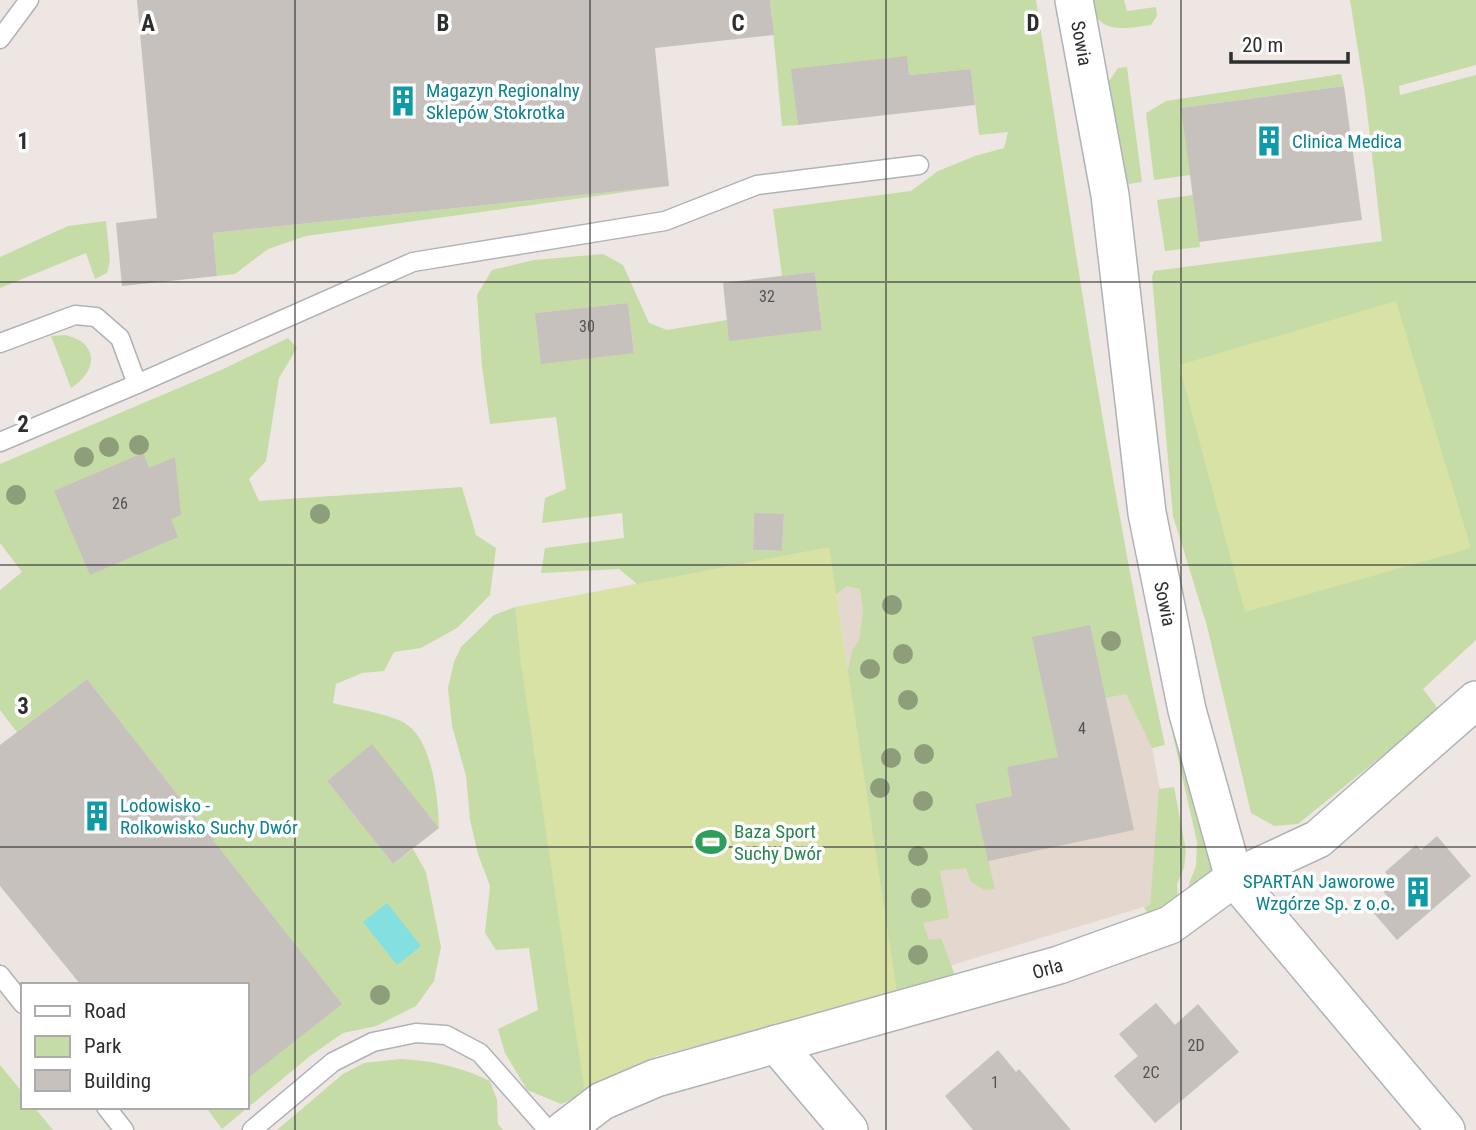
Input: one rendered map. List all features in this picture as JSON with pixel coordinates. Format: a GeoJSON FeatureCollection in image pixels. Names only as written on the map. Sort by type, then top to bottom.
{"type":"FeatureCollection","features":[{"type":"Feature","properties":{"kind":"street","name":"Sowia"},"geometry":{"type":"LineString","coordinates":[[1074,0],[1110,195],[1147,513],[1187,710],[1234,878],[1446,1130]]}},
{"type":"Feature","properties":{"kind":"street","name":"Orla"},"geometry":{"type":"LineString","coordinates":[[564,1130],[602,1101],[656,1078],[1059,965],[1170,925],[1234,878],[1318,839],[1476,700]]}},
{"type":"Feature","properties":{"kind":"street"},"geometry":{"type":"LineString","coordinates":[[776,1044],[849,1130]]}},
{"type":"Feature","properties":{"kind":"lane"},"geometry":{"type":"LineString","coordinates":[[0,39],[29,0]]}},
{"type":"Feature","properties":{"kind":"lane"},"geometry":{"type":"LineString","coordinates":[[0,442],[413,262],[665,221],[757,185],[919,166]]}},
{"type":"Feature","properties":{"kind":"lane"},"geometry":{"type":"LineString","coordinates":[[0,343],[75,315],[96,317],[120,338],[137,384]]}},
{"type":"Feature","properties":{"kind":"lane"},"geometry":{"type":"LineString","coordinates":[[0,975],[21,1001]]}},
{"type":"Feature","properties":{"kind":"lane"},"geometry":{"type":"LineString","coordinates":[[252,1130],[333,1062],[373,1042],[416,1033],[446,1035],[480,1053],[548,1130]]}},
{"type":"Feature","properties":{"kind":"lane"},"geometry":{"type":"LineString","coordinates":[[108,1109],[124,1130]]}},
{"type":"Feature","properties":{"kind":"shaded area"},"geometry":{"type":"Polygon","coordinates":[[[829,547],[1115,553],[1161,795],[1150,905],[896,982],[829,547]]]}},
{"type":"Feature","properties":{"kind":"green space"},"geometry":{"type":"Polygon","coordinates":[[[770,0],[1036,0],[1111,467],[1165,745],[1152,748],[1126,694],[1105,698],[1058,757],[1007,767],[1012,796],[975,804],[995,889],[984,890],[971,882],[966,868],[940,871],[949,918],[923,923],[929,940],[941,938],[956,978],[656,1056],[561,1104],[527,1090],[505,1053],[498,1029],[538,1010],[529,948],[496,950],[485,933],[490,886],[478,854],[470,820],[466,776],[452,726],[448,688],[454,662],[461,647],[494,615],[515,607],[544,632],[630,613],[636,583],[619,569],[541,573],[545,548],[624,538],[622,513],[542,523],[545,498],[566,489],[556,417],[490,424],[482,367],[477,295],[492,270],[534,260],[603,254],[623,265],[649,323],[667,330],[727,320],[822,330],[815,272],[782,276],[773,209],[911,191],[938,171],[1004,148],[1008,132],[979,135],[971,69],[909,75],[792,69],[798,125],[782,126],[770,0]],[[628,303],[536,313],[634,353],[628,303]],[[754,513],[753,550],[782,551],[784,515],[754,513]],[[847,586],[837,594],[824,589],[848,670],[852,651],[859,640],[863,610],[860,589],[847,586]]]}},
{"type":"Feature","properties":{"kind":"green space"},"geometry":{"type":"Polygon","coordinates":[[[1090,0],[1124,0],[1127,11],[1156,7],[1157,16],[1151,25],[1113,27],[1098,19],[1090,0]]]}},
{"type":"Feature","properties":{"kind":"green space"},"geometry":{"type":"Polygon","coordinates":[[[1350,0],[1476,0],[1476,65],[1399,86],[1400,95],[1476,75],[1476,640],[1423,689],[1439,710],[1298,824],[1274,826],[1251,813],[1207,626],[1173,516],[1152,277],[1154,271],[1382,241],[1365,94],[1350,0]]]}},
{"type":"Feature","properties":{"kind":"green space"},"geometry":{"type":"Polygon","coordinates":[[[1127,67],[1142,182],[1120,185],[1108,83],[1118,68],[1127,67]]]}},
{"type":"Feature","properties":{"kind":"green space"},"geometry":{"type":"Polygon","coordinates":[[[1341,74],[1344,86],[1182,108],[1190,175],[1154,180],[1146,113],[1166,101],[1341,74]]]}},
{"type":"Feature","properties":{"kind":"green space"},"geometry":{"type":"Polygon","coordinates":[[[669,186],[306,236],[268,249],[235,274],[217,276],[213,233],[669,186]]]}},
{"type":"Feature","properties":{"kind":"green space"},"geometry":{"type":"Polygon","coordinates":[[[1193,195],[1200,247],[1165,251],[1157,200],[1193,195]]]}},
{"type":"Feature","properties":{"kind":"green space"},"geometry":{"type":"Polygon","coordinates":[[[106,221],[110,261],[107,273],[95,279],[86,253],[0,288],[0,257],[68,226],[106,221]]]}},
{"type":"Feature","properties":{"kind":"green space"},"geometry":{"type":"Polygon","coordinates":[[[1396,301],[1471,548],[1245,612],[1179,365],[1396,301]]]}},
{"type":"Feature","properties":{"kind":"green space"},"geometry":{"type":"Polygon","coordinates":[[[66,335],[81,341],[91,355],[87,373],[71,388],[51,336],[66,335]]]}},
{"type":"Feature","properties":{"kind":"green space"},"geometry":{"type":"Polygon","coordinates":[[[288,338],[297,348],[279,378],[266,461],[249,479],[259,501],[462,487],[476,535],[496,548],[490,595],[457,628],[421,648],[394,652],[384,671],[362,673],[336,684],[333,703],[403,722],[421,741],[427,755],[435,785],[439,828],[372,745],[327,781],[393,864],[413,849],[426,872],[441,947],[434,981],[416,1006],[376,1026],[343,1033],[310,1056],[248,1107],[248,1078],[341,1003],[87,679],[17,732],[0,710],[0,590],[22,572],[0,543],[0,464],[221,370],[288,338]]]}},
{"type":"Feature","properties":{"kind":"green space","name":"Baza Sport Suchy Dwór"},"geometry":{"type":"Polygon","coordinates":[[[829,547],[897,991],[656,1056],[585,1094],[521,664],[515,607],[829,547]]]}},
{"type":"Feature","properties":{"kind":"green space"},"geometry":{"type":"Polygon","coordinates":[[[1178,730],[1213,871],[1190,896],[1189,884],[1196,866],[1197,842],[1172,731],[1178,730]]]}},
{"type":"Feature","properties":{"kind":"green space"},"geometry":{"type":"Polygon","coordinates":[[[1174,787],[1186,851],[1184,868],[1177,884],[1178,902],[1149,916],[1144,907],[1150,905],[1159,789],[1174,787]]]}},
{"type":"Feature","properties":{"kind":"green space"},"geometry":{"type":"Polygon","coordinates":[[[400,1059],[446,1065],[490,1081],[497,1100],[498,1124],[503,1130],[277,1130],[343,1074],[364,1063],[400,1059]]]}},
{"type":"Feature","properties":{"kind":"green space"},"geometry":{"type":"Polygon","coordinates":[[[0,1065],[21,1091],[21,1109],[36,1109],[53,1130],[0,1130],[0,1065]]]}},
{"type":"Feature","properties":{"kind":"green space"},"geometry":{"type":"Polygon","coordinates":[[[209,1109],[246,1109],[222,1129],[209,1109]]]}},
{"type":"Feature","properties":{"kind":"water"},"geometry":{"type":"Polygon","coordinates":[[[387,903],[421,946],[397,965],[363,922],[387,903]]]}},
{"type":"Feature","properties":{"kind":"building","name":"Magazyn Regionalny Sklepów Stokrotka"},"geometry":{"type":"Polygon","coordinates":[[[137,0],[770,0],[774,35],[655,48],[669,186],[213,233],[217,276],[122,286],[116,223],[157,218],[137,0]]]}},
{"type":"Feature","properties":{"kind":"building"},"geometry":{"type":"Polygon","coordinates":[[[907,56],[909,75],[971,69],[975,105],[798,125],[791,69],[907,56]]]}},
{"type":"Feature","properties":{"kind":"building","name":"Clinica Medica"},"geometry":{"type":"Polygon","coordinates":[[[1344,86],[1362,220],[1199,242],[1181,108],[1344,86]]]}},
{"type":"Feature","properties":{"kind":"building"},"geometry":{"type":"Polygon","coordinates":[[[815,272],[822,330],[729,341],[723,283],[815,272]]]}},
{"type":"Feature","properties":{"kind":"building"},"geometry":{"type":"Polygon","coordinates":[[[628,303],[634,353],[541,364],[535,313],[628,303]]]}},
{"type":"Feature","properties":{"kind":"building"},"geometry":{"type":"Polygon","coordinates":[[[143,453],[149,468],[175,457],[181,515],[171,519],[178,537],[90,575],[54,491],[143,453]]]}},
{"type":"Feature","properties":{"kind":"building"},"geometry":{"type":"Polygon","coordinates":[[[754,513],[784,514],[782,551],[753,550],[754,513]]]}},
{"type":"Feature","properties":{"kind":"building"},"geometry":{"type":"Polygon","coordinates":[[[1090,625],[1134,830],[988,861],[975,804],[1012,796],[1007,767],[1058,757],[1032,637],[1090,625]]]}},
{"type":"Feature","properties":{"kind":"building","name":"Lodowisko - Rolkowisko Suchy Dwór"},"geometry":{"type":"Polygon","coordinates":[[[87,679],[342,1004],[248,1078],[248,983],[79,983],[0,886],[0,745],[87,679]]]}},
{"type":"Feature","properties":{"kind":"building"},"geometry":{"type":"Polygon","coordinates":[[[372,744],[439,828],[393,864],[327,781],[372,744]]]}},
{"type":"Feature","properties":{"kind":"building","name":"SPARTAN Jaworowe Wzgórze Sp. z o.o."},"geometry":{"type":"Polygon","coordinates":[[[1437,836],[1471,876],[1397,940],[1372,911],[1388,897],[1379,887],[1389,877],[1385,872],[1416,845],[1421,850],[1437,836]]]}},
{"type":"Feature","properties":{"kind":"building"},"geometry":{"type":"Polygon","coordinates":[[[1156,1003],[1175,1025],[1198,1004],[1239,1052],[1155,1123],[1114,1076],[1138,1056],[1119,1034],[1156,1003]]]}},
{"type":"Feature","properties":{"kind":"building"},"geometry":{"type":"Polygon","coordinates":[[[998,1050],[1016,1072],[1019,1069],[1071,1130],[973,1130],[945,1096],[998,1050]]]}},
{"type":"Feature","properties":{"kind":"place","name":"Magazyn Regionalny Sklepów Stokrotka"},"geometry":{"type":"Point","coordinates":[403,101]}},
{"type":"Feature","properties":{"kind":"place","name":"Clinica Medica"},"geometry":{"type":"Point","coordinates":[1269,141]}},
{"type":"Feature","properties":{"kind":"place","name":"Lodowisko - Rolkowisko Suchy Dwór"},"geometry":{"type":"Point","coordinates":[97,816]}},
{"type":"Feature","properties":{"kind":"place","name":"Baza Sport Suchy Dwór"},"geometry":{"type":"Point","coordinates":[711,842]}},
{"type":"Feature","properties":{"kind":"place","name":"SPARTAN Jaworowe Wzgórze Sp. z o.o."},"geometry":{"type":"Point","coordinates":[1418,892]}}]}
